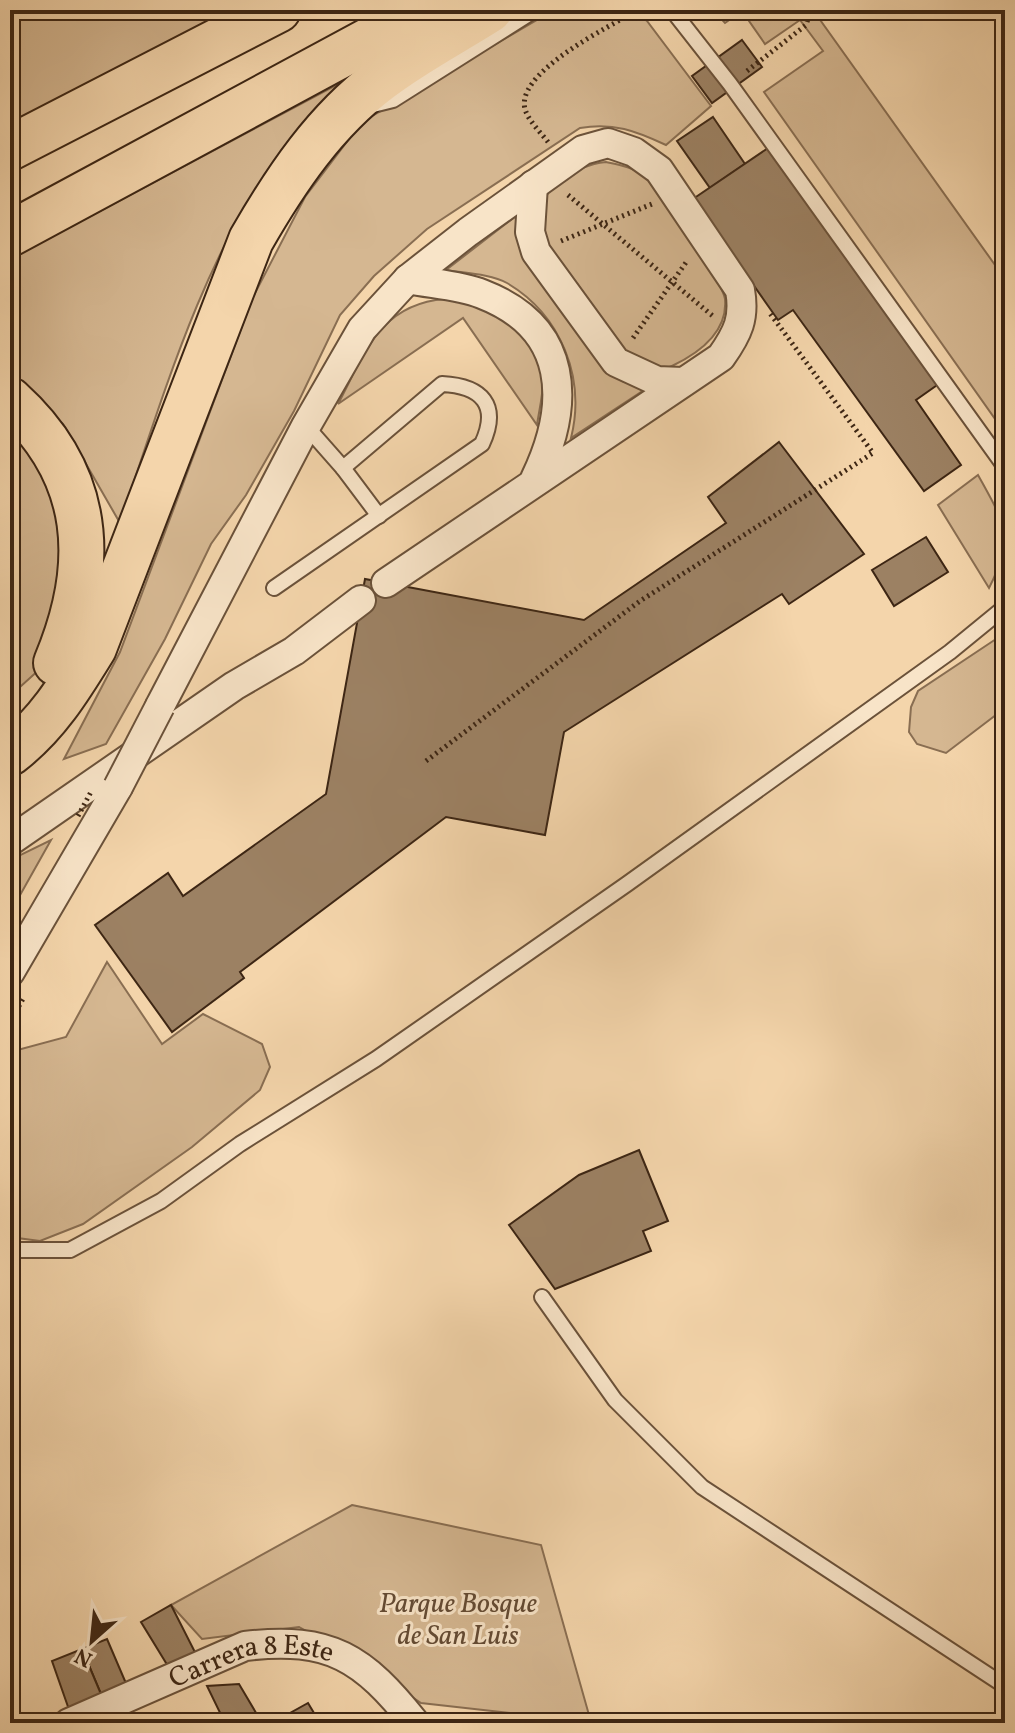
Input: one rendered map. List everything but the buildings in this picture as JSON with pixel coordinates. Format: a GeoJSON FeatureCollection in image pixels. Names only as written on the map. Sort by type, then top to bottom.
{"type":"FeatureCollection","features":[{"type":"Feature","properties":{"kind":"highway"},"geometry":{"type":"LineString","coordinates":[[10,148],[278,10]]}},
{"type":"Feature","properties":{"kind":"highway"},"geometry":{"type":"LineString","coordinates":[[10,234],[425,10]]}},
{"type":"Feature","properties":{"kind":"highway"},"geometry":{"type":"LineString","coordinates":[[15,744],[62,699],[94,648],[251,240],[282,185],[345,111],[381,79],[490,10]]}},
{"type":"Feature","properties":{"kind":"highway"},"geometry":{"type":"LineString","coordinates":[[10,400],[30,418],[60,462],[78,511],[83,563],[76,615],[56,663],[25,705],[15,744]]}},
{"type":"Feature","properties":{"kind":"street"},"geometry":{"type":"LineString","coordinates":[[10,972],[118,787],[306,426],[362,329],[408,279],[583,150],[608,143],[634,152],[659,170],[740,290],[744,314],[736,336],[721,357],[535,479],[386,583]]}},
{"type":"Feature","properties":{"kind":"street"},"geometry":{"type":"LineString","coordinates":[[548,175],[530,232],[536,252],[616,362],[657,381],[683,382]]}},
{"type":"Feature","properties":{"kind":"street"},"geometry":{"type":"LineString","coordinates":[[408,279],[479,293],[509,307],[540,336],[553,358],[561,386],[553,435],[535,479]]}},
{"type":"Feature","properties":{"kind":"street"},"geometry":{"type":"LineString","coordinates":[[10,841],[234,686],[294,651],[361,600]]}},
{"type":"Feature","properties":{"kind":"street","name":"Carrera 8 Este"},"geometry":{"type":"LineString","coordinates":[[69,1723],[245,1646],[274,1643],[306,1643],[344,1657],[381,1680],[415,1723]]}},
{"type":"Feature","properties":{"kind":"lane"},"geometry":{"type":"LineString","coordinates":[[345,111],[393,100],[535,10]]}},
{"type":"Feature","properties":{"kind":"lane"},"geometry":{"type":"LineString","coordinates":[[672,10],[730,84],[1005,467]]}},
{"type":"Feature","properties":{"kind":"lane"},"geometry":{"type":"LineString","coordinates":[[274,588],[482,444],[491,424],[486,401],[465,385],[442,384],[343,468]]}},
{"type":"Feature","properties":{"kind":"lane"},"geometry":{"type":"LineString","coordinates":[[306,426],[379,516]]}},
{"type":"Feature","properties":{"kind":"lane"},"geometry":{"type":"LineString","coordinates":[[10,1250],[70,1250],[161,1201],[240,1144],[376,1059],[627,884],[950,652],[1005,607]]}},
{"type":"Feature","properties":{"kind":"lane"},"geometry":{"type":"LineString","coordinates":[[542,1297],[615,1400],[702,1487],[1005,1686]]}},
{"type":"Feature","properties":{"kind":"path"},"geometry":{"type":"LineString","coordinates":[[638,10],[540,70],[526,91],[525,110],[548,175],[736,336]]}},
{"type":"Feature","properties":{"kind":"path"},"geometry":{"type":"LineString","coordinates":[[730,84],[806,25],[811,10]]}},
{"type":"Feature","properties":{"kind":"path"},"geometry":{"type":"LineString","coordinates":[[536,252],[675,194]]}},
{"type":"Feature","properties":{"kind":"path"},"geometry":{"type":"LineString","coordinates":[[616,362],[704,237]]}},
{"type":"Feature","properties":{"kind":"path"},"geometry":{"type":"LineString","coordinates":[[426,761],[640,601],[873,453],[766,308]]}},
{"type":"Feature","properties":{"kind":"green space"},"geometry":{"type":"Polygon","coordinates":[[[10,10],[244,10],[10,146],[10,10]]]}},
{"type":"Feature","properties":{"kind":"green space"},"geometry":{"type":"Polygon","coordinates":[[[554,10],[632,10],[647,21],[711,106],[666,145],[624,129],[603,126],[580,128],[427,229],[374,276],[340,315],[294,411],[246,495],[211,544],[165,639],[106,744],[64,759],[120,652],[253,297],[305,197],[362,122],[554,10]]]}},
{"type":"Feature","properties":{"kind":"green space"},"geometry":{"type":"Polygon","coordinates":[[[713,10],[813,10],[1005,279],[1005,330],[999,336],[1005,344],[1005,433],[764,92],[823,51],[800,20],[765,44],[742,11],[725,23],[713,10]]]}},
{"type":"Feature","properties":{"kind":"green space"},"geometry":{"type":"Polygon","coordinates":[[[357,74],[288,142],[252,195],[228,239],[186,332],[120,523],[63,424],[10,380],[10,259],[357,74]]]}},
{"type":"Feature","properties":{"kind":"green space"},"geometry":{"type":"Polygon","coordinates":[[[606,162],[631,169],[652,185],[702,257],[725,299],[722,322],[710,340],[692,355],[669,367],[643,367],[625,355],[565,275],[546,242],[541,209],[547,194],[578,170],[606,162]]]}},
{"type":"Feature","properties":{"kind":"green space"},"geometry":{"type":"Polygon","coordinates":[[[521,212],[600,363],[622,381],[647,388],[571,438],[575,415],[572,371],[555,330],[542,312],[526,296],[501,280],[446,270],[521,212]]]}},
{"type":"Feature","properties":{"kind":"green space"},"geometry":{"type":"Polygon","coordinates":[[[445,299],[495,314],[524,334],[534,347],[541,363],[543,381],[537,425],[463,318],[338,404],[377,334],[390,321],[405,310],[445,299]]]}},
{"type":"Feature","properties":{"kind":"green space"},"geometry":{"type":"Polygon","coordinates":[[[10,429],[44,459],[73,522],[51,659],[10,696],[10,429]]]}},
{"type":"Feature","properties":{"kind":"green space"},"geometry":{"type":"Polygon","coordinates":[[[978,475],[995,506],[1003,530],[1002,555],[989,588],[938,505],[978,475]]]}},
{"type":"Feature","properties":{"kind":"green space"},"geometry":{"type":"Polygon","coordinates":[[[1005,633],[1005,708],[946,753],[917,744],[909,732],[911,707],[918,691],[1005,633]]]}},
{"type":"Feature","properties":{"kind":"green space"},"geometry":{"type":"Polygon","coordinates":[[[51,840],[10,913],[10,860],[51,840]]]}},
{"type":"Feature","properties":{"kind":"green space"},"geometry":{"type":"Polygon","coordinates":[[[107,962],[162,1044],[203,1014],[262,1044],[270,1067],[260,1090],[192,1147],[83,1224],[40,1241],[10,1237],[10,1052],[66,1037],[107,962]]]}},
{"type":"Feature","properties":{"kind":"green space","name":"Parque Bosque de San Luis"},"geometry":{"type":"Polygon","coordinates":[[[352,1505],[541,1545],[591,1722],[421,1703],[353,1657],[299,1627],[202,1639],[171,1605],[352,1505]]]}}]}
